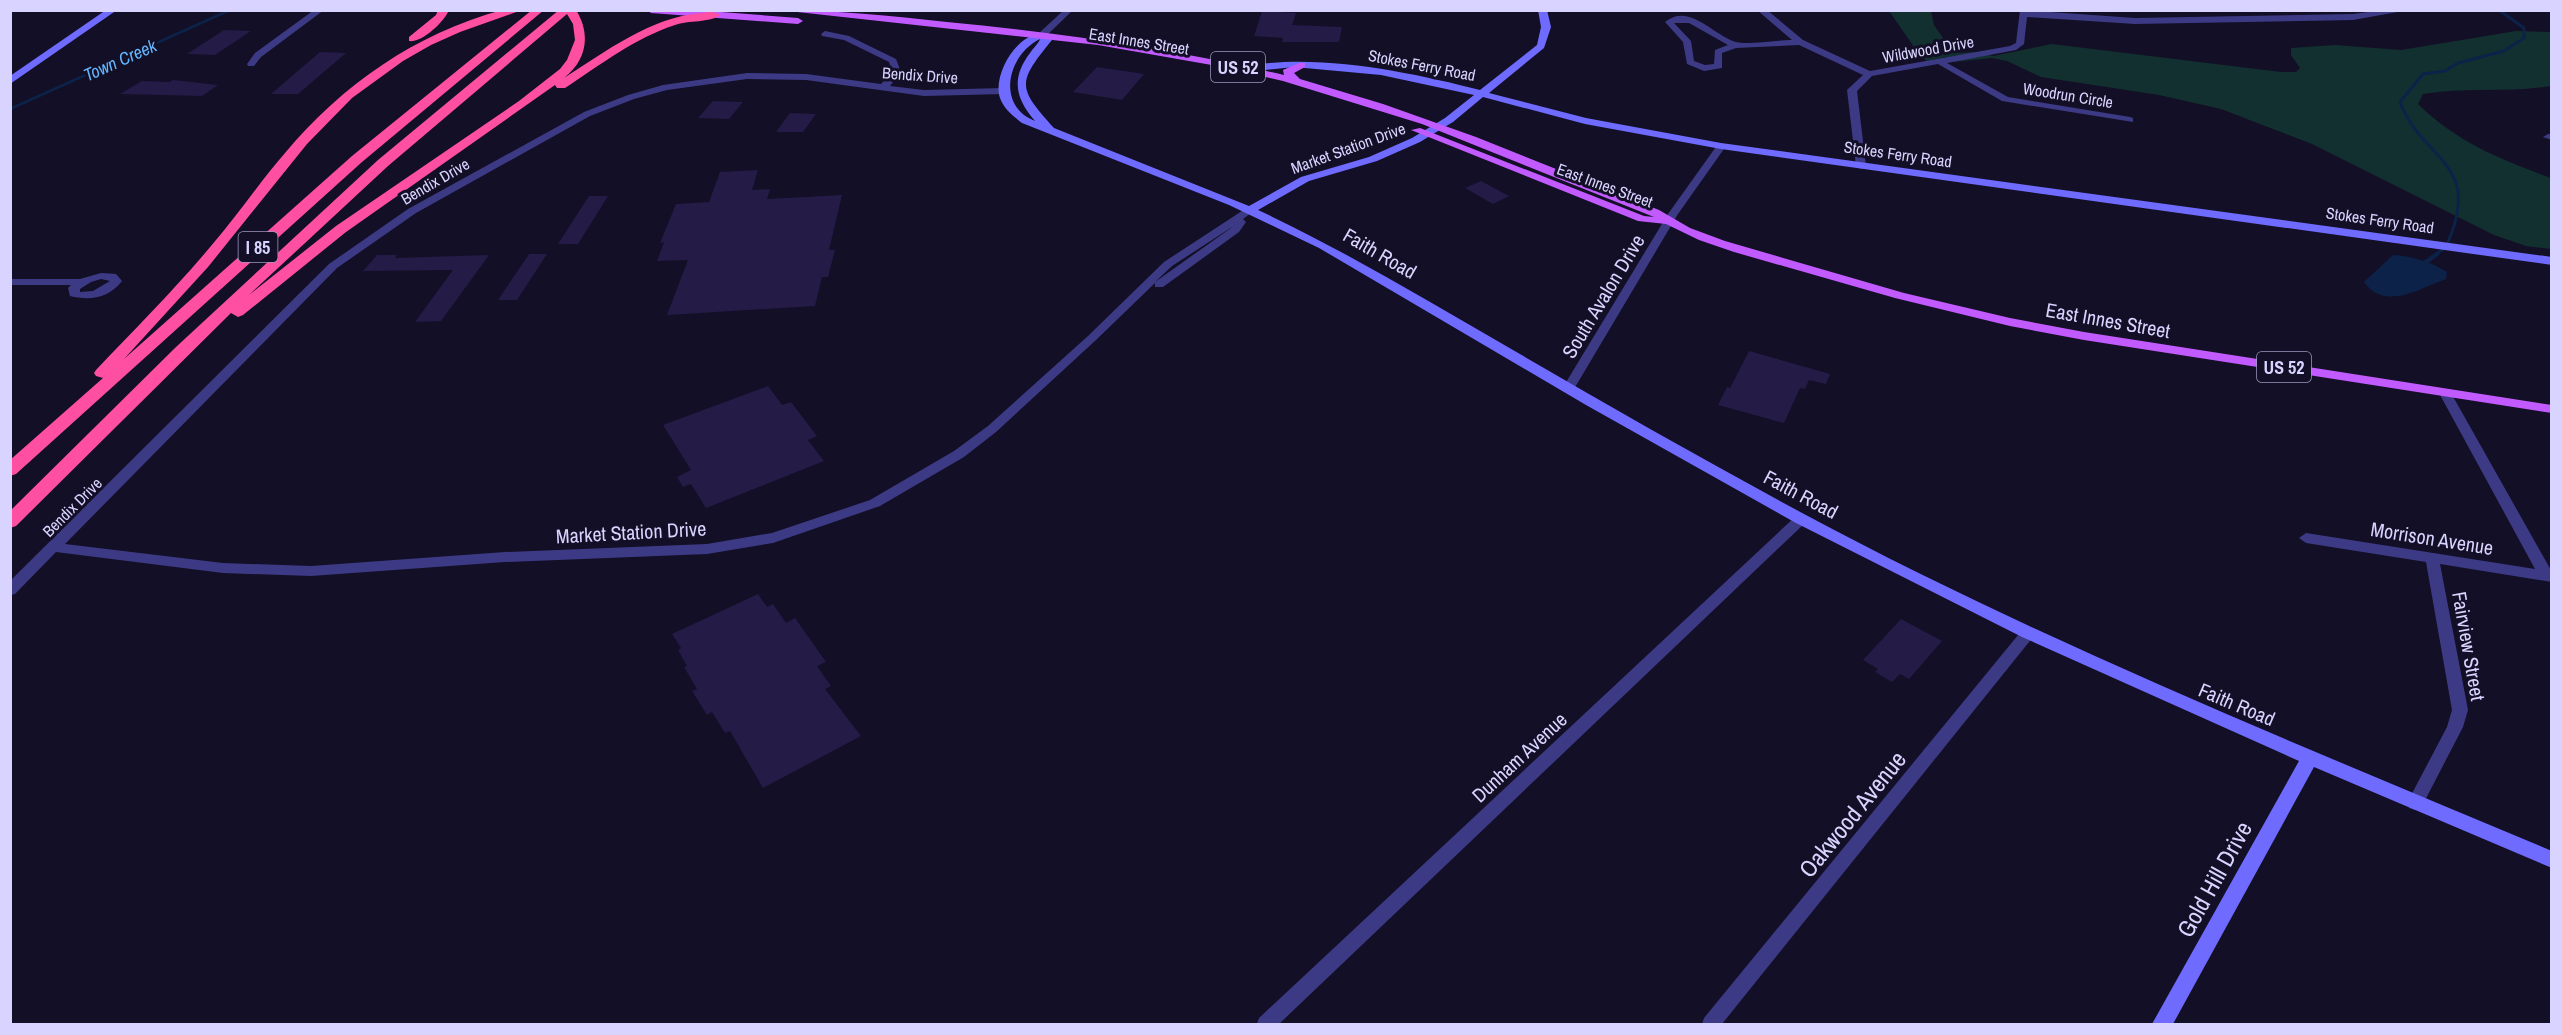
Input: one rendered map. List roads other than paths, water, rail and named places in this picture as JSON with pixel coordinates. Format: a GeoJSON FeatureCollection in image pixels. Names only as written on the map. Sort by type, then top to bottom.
{"type":"FeatureCollection","features":[{"type":"Feature","properties":{"kind":"highway"},"geometry":{"type":"LineString","coordinates":[[45,437],[129,342],[201,268],[283,164],[330,112],[375,69],[441,17],[444,10]]}},
{"type":"Feature","properties":{"kind":"highway"},"geometry":{"type":"LineString","coordinates":[[330,112],[386,66],[426,41],[469,23],[517,10]]}},
{"type":"Feature","properties":{"kind":"highway","name":"I 85"},"geometry":{"type":"LineString","coordinates":[[10,470],[357,159],[538,10]]}},
{"type":"Feature","properties":{"kind":"highway"},"geometry":{"type":"LineString","coordinates":[[182,350],[249,303],[355,219],[535,96],[571,65],[582,36],[579,24],[568,10]]}},
{"type":"Feature","properties":{"kind":"highway","name":"I 85"},"geometry":{"type":"LineString","coordinates":[[10,522],[182,350],[383,163],[568,10]]}},
{"type":"Feature","properties":{"kind":"highway"},"geometry":{"type":"LineString","coordinates":[[455,151],[658,25],[687,16],[714,15]]}},
{"type":"Feature","properties":{"kind":"main road"},"geometry":{"type":"LineString","coordinates":[[651,10],[1028,42]]}},
{"type":"Feature","properties":{"kind":"main road","name":"East Innes Street"},"geometry":{"type":"LineString","coordinates":[[783,10],[1148,50],[1301,82],[1438,127],[1655,212],[1669,222]]}},
{"type":"Feature","properties":{"kind":"main road","name":"East Innes Street"},"geometry":{"type":"LineString","coordinates":[[1042,40],[1143,57],[1259,81],[1343,104],[1427,134],[1642,219],[1669,222],[1757,255],[1841,280],[2016,324],[2552,408]]}},
{"type":"Feature","properties":{"kind":"main road"},"geometry":{"type":"LineString","coordinates":[[1301,82],[1290,78],[1287,73],[1302,65]]}},
{"type":"Feature","properties":{"kind":"street"},"geometry":{"type":"LineString","coordinates":[[10,81],[113,10]]}},
{"type":"Feature","properties":{"kind":"street"},"geometry":{"type":"LineString","coordinates":[[251,64],[258,55],[320,10]]}},
{"type":"Feature","properties":{"kind":"street","name":"Faith Road"},"geometry":{"type":"LineString","coordinates":[[1049,129],[1026,106],[1020,89],[1025,69],[1042,40],[1070,10]]}},
{"type":"Feature","properties":{"kind":"street","name":"Market Station Drive"},"geometry":{"type":"LineString","coordinates":[[53,548],[223,568],[311,571],[506,557],[707,549],[773,538],[876,503],[959,454],[1000,421],[1133,298],[1159,284],[1235,230],[1250,210],[1305,179],[1373,159],[1438,127],[1542,44],[1546,27],[1542,10]]}},
{"type":"Feature","properties":{"kind":"street"},"geometry":{"type":"LineString","coordinates":[[1761,10],[1800,42],[1869,74]]}},
{"type":"Feature","properties":{"kind":"street"},"geometry":{"type":"LineString","coordinates":[[2234,10],[2245,18]]}},
{"type":"Feature","properties":{"kind":"street"},"geometry":{"type":"LineString","coordinates":[[2024,12],[2135,21],[2354,17],[2405,10]]}},
{"type":"Feature","properties":{"kind":"street","name":"Wildwood Drive"},"geometry":{"type":"LineString","coordinates":[[1861,166],[1852,90],[1869,74],[2013,48],[2020,44],[2024,12]]}},
{"type":"Feature","properties":{"kind":"street"},"geometry":{"type":"LineString","coordinates":[[1735,45],[1691,20],[1669,22],[1670,26],[1687,41],[1690,62],[1696,66],[1719,66],[1718,52],[1735,45],[1800,42]]}},
{"type":"Feature","properties":{"kind":"street"},"geometry":{"type":"LineString","coordinates":[[825,34],[846,38],[893,60],[897,72],[883,88]]}},
{"type":"Feature","properties":{"kind":"street","name":"Faith Road"},"geometry":{"type":"LineString","coordinates":[[1042,40],[1028,42],[1006,70],[1004,91],[1020,117],[1250,210],[1349,258],[1568,389],[1801,519],[2028,633],[2310,758],[2552,860]]}},
{"type":"Feature","properties":{"kind":"street","name":"Woodrun Circle"},"geometry":{"type":"LineString","coordinates":[[1940,62],[2005,99],[2130,120]]}},
{"type":"Feature","properties":{"kind":"street","name":"Stokes Ferry Road"},"geometry":{"type":"LineString","coordinates":[[1246,69],[1302,65],[1376,71],[1482,94],[1585,121],[1720,146],[2552,261]]}},
{"type":"Feature","properties":{"kind":"street","name":"Bendix Drive"},"geometry":{"type":"LineString","coordinates":[[10,590],[320,278],[361,244],[431,199],[587,114],[631,97],[666,87],[731,77],[770,75],[939,94],[1004,91]]}},
{"type":"Feature","properties":{"kind":"street","name":"South Avalon Drive"},"geometry":{"type":"LineString","coordinates":[[1568,389],[1669,222],[1720,146]]}},
{"type":"Feature","properties":{"kind":"street"},"geometry":{"type":"LineString","coordinates":[[10,282],[78,285],[10,287]]}},
{"type":"Feature","properties":{"kind":"street"},"geometry":{"type":"LineString","coordinates":[[2445,393],[2549,577]]}},
{"type":"Feature","properties":{"kind":"street","name":"Dunham Avenue"},"geometry":{"type":"LineString","coordinates":[[1266,1024],[1801,519]]}},
{"type":"Feature","properties":{"kind":"street","name":"Morrison Avenue"},"geometry":{"type":"LineString","coordinates":[[2306,538],[2549,577]]}},
{"type":"Feature","properties":{"kind":"street","name":"Fairview Street"},"geometry":{"type":"LineString","coordinates":[[2415,803],[2455,726],[2460,710],[2432,558]]}},
{"type":"Feature","properties":{"kind":"street","name":"Oakwood Avenue"},"geometry":{"type":"LineString","coordinates":[[1712,1024],[2028,633]]}},
{"type":"Feature","properties":{"kind":"street","name":"Gold Hill Drive"},"geometry":{"type":"LineString","coordinates":[[2162,1024],[2310,758]]}},
{"type":"Feature","properties":{"kind":"water"},"geometry":{"type":"Polygon","coordinates":[[[2393,255],[2415,258],[2435,265],[2447,272],[2446,279],[2414,292],[2392,297],[2372,291],[2364,282],[2393,255]]]}},
{"type":"Feature","properties":{"kind":"waterway","name":"Town Creek"},"geometry":{"type":"LineString","coordinates":[[10,109],[230,10]]}},
{"type":"Feature","properties":{"kind":"waterway"},"geometry":{"type":"LineString","coordinates":[[2448,242],[2457,215],[2458,194],[2454,177],[2445,163],[2421,137],[2400,102],[2423,74],[2445,71],[2458,63],[2504,51],[2524,38],[2524,28],[2499,10]]}},
{"type":"Feature","properties":{"kind":"waterway"},"geometry":{"type":"LineString","coordinates":[[2435,255],[2445,248]]}},
{"type":"Feature","properties":{"kind":"waterway"},"geometry":{"type":"LineString","coordinates":[[2422,265],[2437,254]]}}]}
